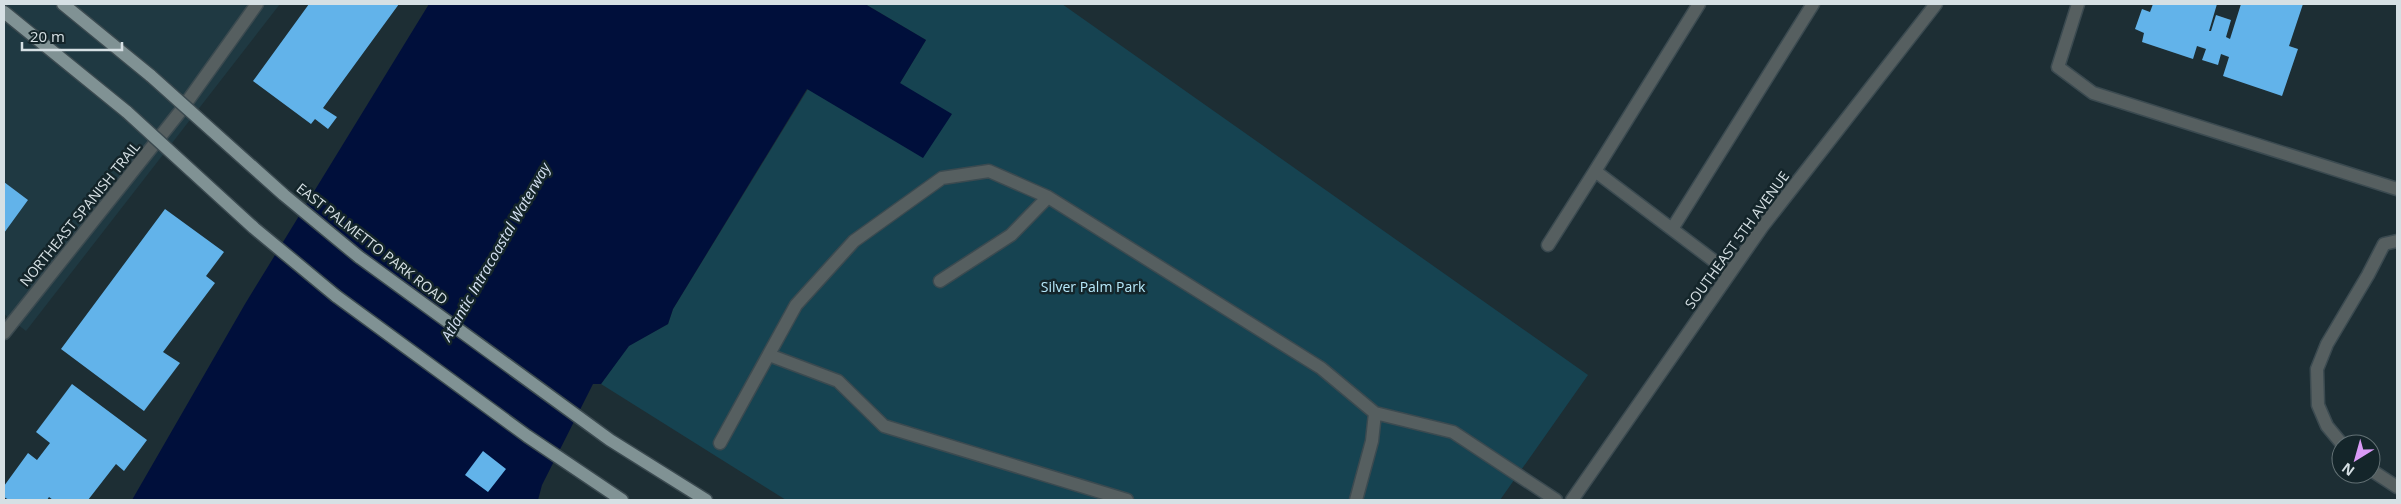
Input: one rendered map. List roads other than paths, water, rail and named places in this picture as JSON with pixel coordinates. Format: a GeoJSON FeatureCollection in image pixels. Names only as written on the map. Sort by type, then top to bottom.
{"type":"FeatureCollection","features":[{"type":"Feature","properties":{"kind":"main road","name":"EAST PALMETTO PARK ROAD"},"geometry":{"type":"LineString","coordinates":[[63,4],[152,76],[284,195],[359,257],[610,440],[706,500]]}},
{"type":"Feature","properties":{"kind":"main road"},"geometry":{"type":"LineString","coordinates":[[4,12],[127,112],[295,264],[527,436],[622,500]]}},
{"type":"Feature","properties":{"kind":"street","name":"NORTHEAST SPANISH TRAIL"},"geometry":{"type":"LineString","coordinates":[[4,333],[179,113],[257,4]]}},
{"type":"Feature","properties":{"kind":"street"},"geometry":{"type":"LineString","coordinates":[[1548,246],[1699,4]]}},
{"type":"Feature","properties":{"kind":"street"},"geometry":{"type":"LineString","coordinates":[[1672,229],[1813,4]]}},
{"type":"Feature","properties":{"kind":"street","name":"SOUTHEAST 5TH AVENUE"},"geometry":{"type":"LineString","coordinates":[[1572,500],[1730,273],[1835,132],[1936,4]]}},
{"type":"Feature","properties":{"kind":"street"},"geometry":{"type":"LineString","coordinates":[[2078,4],[2058,67],[2094,93],[2397,190]]}},
{"type":"Feature","properties":{"kind":"street"},"geometry":{"type":"LineString","coordinates":[[720,443],[796,305],[854,241],[942,178],[989,171],[1048,197],[1322,368],[1375,413],[1453,432],[1556,500]]}},
{"type":"Feature","properties":{"kind":"street"},"geometry":{"type":"LineString","coordinates":[[1595,171],[1730,273]]}},
{"type":"Feature","properties":{"kind":"street"},"geometry":{"type":"LineString","coordinates":[[940,282],[1011,235],[1048,197]]}},
{"type":"Feature","properties":{"kind":"street"},"geometry":{"type":"LineString","coordinates":[[2334,434],[2327,426],[2318,405],[2317,368],[2327,344],[2384,244],[2397,240]]}},
{"type":"Feature","properties":{"kind":"street"},"geometry":{"type":"LineString","coordinates":[[769,356],[838,381],[884,426],[1127,500]]}},
{"type":"Feature","properties":{"kind":"street"},"geometry":{"type":"LineString","coordinates":[[1356,500],[1372,442],[1375,413]]}},
{"type":"Feature","properties":{"kind":"street"},"geometry":{"type":"LineString","coordinates":[[2381,477],[2397,487]]}},
{"type":"Feature","properties":{"kind":"water","name":"Atlantic Intracoastal Waterway"},"geometry":{"type":"Polygon","coordinates":[[[429,4],[865,4],[926,40],[900,83],[952,114],[923,158],[807,89],[673,309],[668,324],[629,346],[601,384],[593,384],[542,485],[538,500],[132,500],[245,304],[429,4]]]}},
{"type":"Feature","properties":{"kind":"park label","name":"Silver Palm Park"},"geometry":{"type":"Point","coordinates":[1093,287]}}]}
